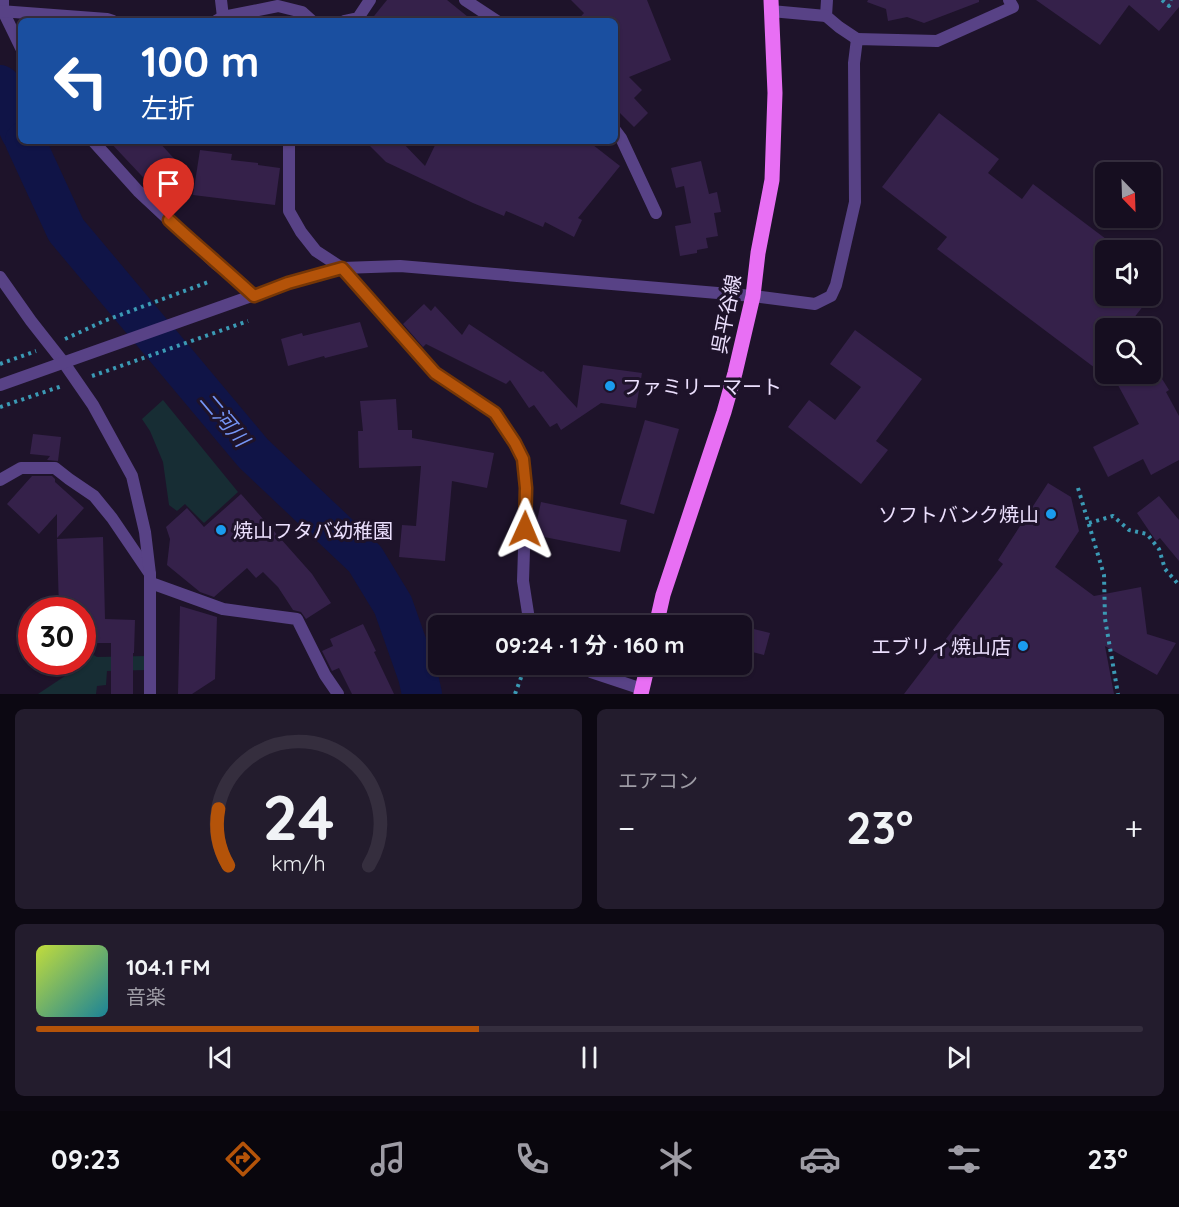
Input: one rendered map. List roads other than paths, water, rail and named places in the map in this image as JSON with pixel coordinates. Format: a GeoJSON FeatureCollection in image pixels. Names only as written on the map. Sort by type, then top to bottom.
{"type":"FeatureCollection","features":[{"type":"Feature","properties":{"kind":"main road","name":"呉平谷線"},"geometry":{"type":"LineString","coordinates":[[658,615],[663,595],[724,412],[753,296],[758,253],[772,180],[775,93],[771,5]]}},
{"type":"Feature","properties":{"kind":"main road"},"geometry":{"type":"LineString","coordinates":[[642,692],[646,675]]}},
{"type":"Feature","properties":{"kind":"street"},"geometry":{"type":"LineString","coordinates":[[219,18],[221,0]]}},
{"type":"Feature","properties":{"kind":"street"},"geometry":{"type":"LineString","coordinates":[[358,18],[370,0]]}},
{"type":"Feature","properties":{"kind":"street"},"geometry":{"type":"LineString","coordinates":[[465,0],[492,18]]}},
{"type":"Feature","properties":{"kind":"street"},"geometry":{"type":"LineString","coordinates":[[826,16],[827,0]]}},
{"type":"Feature","properties":{"kind":"street"},"geometry":{"type":"LineString","coordinates":[[771,5],[826,16],[857,39],[937,41],[1013,7],[1009,0]]}},
{"type":"Feature","properties":{"kind":"street"},"geometry":{"type":"LineString","coordinates":[[224,18],[278,6],[302,12],[309,18]]}},
{"type":"Feature","properties":{"kind":"street"},"geometry":{"type":"LineString","coordinates":[[2,7],[98,18]]}},
{"type":"Feature","properties":{"kind":"street"},"geometry":{"type":"LineString","coordinates":[[2,7],[18,42]]}},
{"type":"Feature","properties":{"kind":"street"},"geometry":{"type":"LineString","coordinates":[[0,385],[288,283],[342,268],[400,266],[753,296],[815,304],[831,296],[836,285],[855,202],[854,63],[857,39]]}},
{"type":"Feature","properties":{"kind":"street"},"geometry":{"type":"LineString","coordinates":[[618,134],[656,213]]}},
{"type":"Feature","properties":{"kind":"street"},"geometry":{"type":"LineString","coordinates":[[96,144],[138,191],[254,296]]}},
{"type":"Feature","properties":{"kind":"street"},"geometry":{"type":"LineString","coordinates":[[289,144],[290,212],[301,232],[316,251],[342,268],[435,373],[495,413],[515,443],[523,459],[526,488],[523,581],[528,615]]}},
{"type":"Feature","properties":{"kind":"street"},"geometry":{"type":"LineString","coordinates":[[0,277],[93,405],[132,476],[146,532],[151,579],[150,694]]}},
{"type":"Feature","properties":{"kind":"street"},"geometry":{"type":"LineString","coordinates":[[0,480],[21,468],[55,468],[94,496],[112,518],[151,579],[223,609],[297,619],[325,675],[338,694]]}},
{"type":"Feature","properties":{"kind":"street"},"geometry":{"type":"LineString","coordinates":[[601,675],[642,692]]}},
{"type":"Feature","properties":{"kind":"waterway","name":"二河川"},"geometry":{"type":"LineString","coordinates":[[0,85],[18,126]]}},
{"type":"Feature","properties":{"kind":"waterway","name":"二河川"},"geometry":{"type":"LineString","coordinates":[[26,144],[66,230],[253,453],[365,559],[393,605],[422,694]]}},
{"type":"Feature","properties":{"kind":"place","name":"ファミリーマート"},"geometry":{"type":"Point","coordinates":[610,386]}},
{"type":"Feature","properties":{"kind":"place","name":"ソフトバンク焼山"},"geometry":{"type":"Point","coordinates":[1051,514]}},
{"type":"Feature","properties":{"kind":"place","name":"焼山フタバ幼稚園"},"geometry":{"type":"Point","coordinates":[221,530]}},
{"type":"Feature","properties":{"kind":"place","name":"エブリィ焼山店"},"geometry":{"type":"Point","coordinates":[1023,646]}}]}
